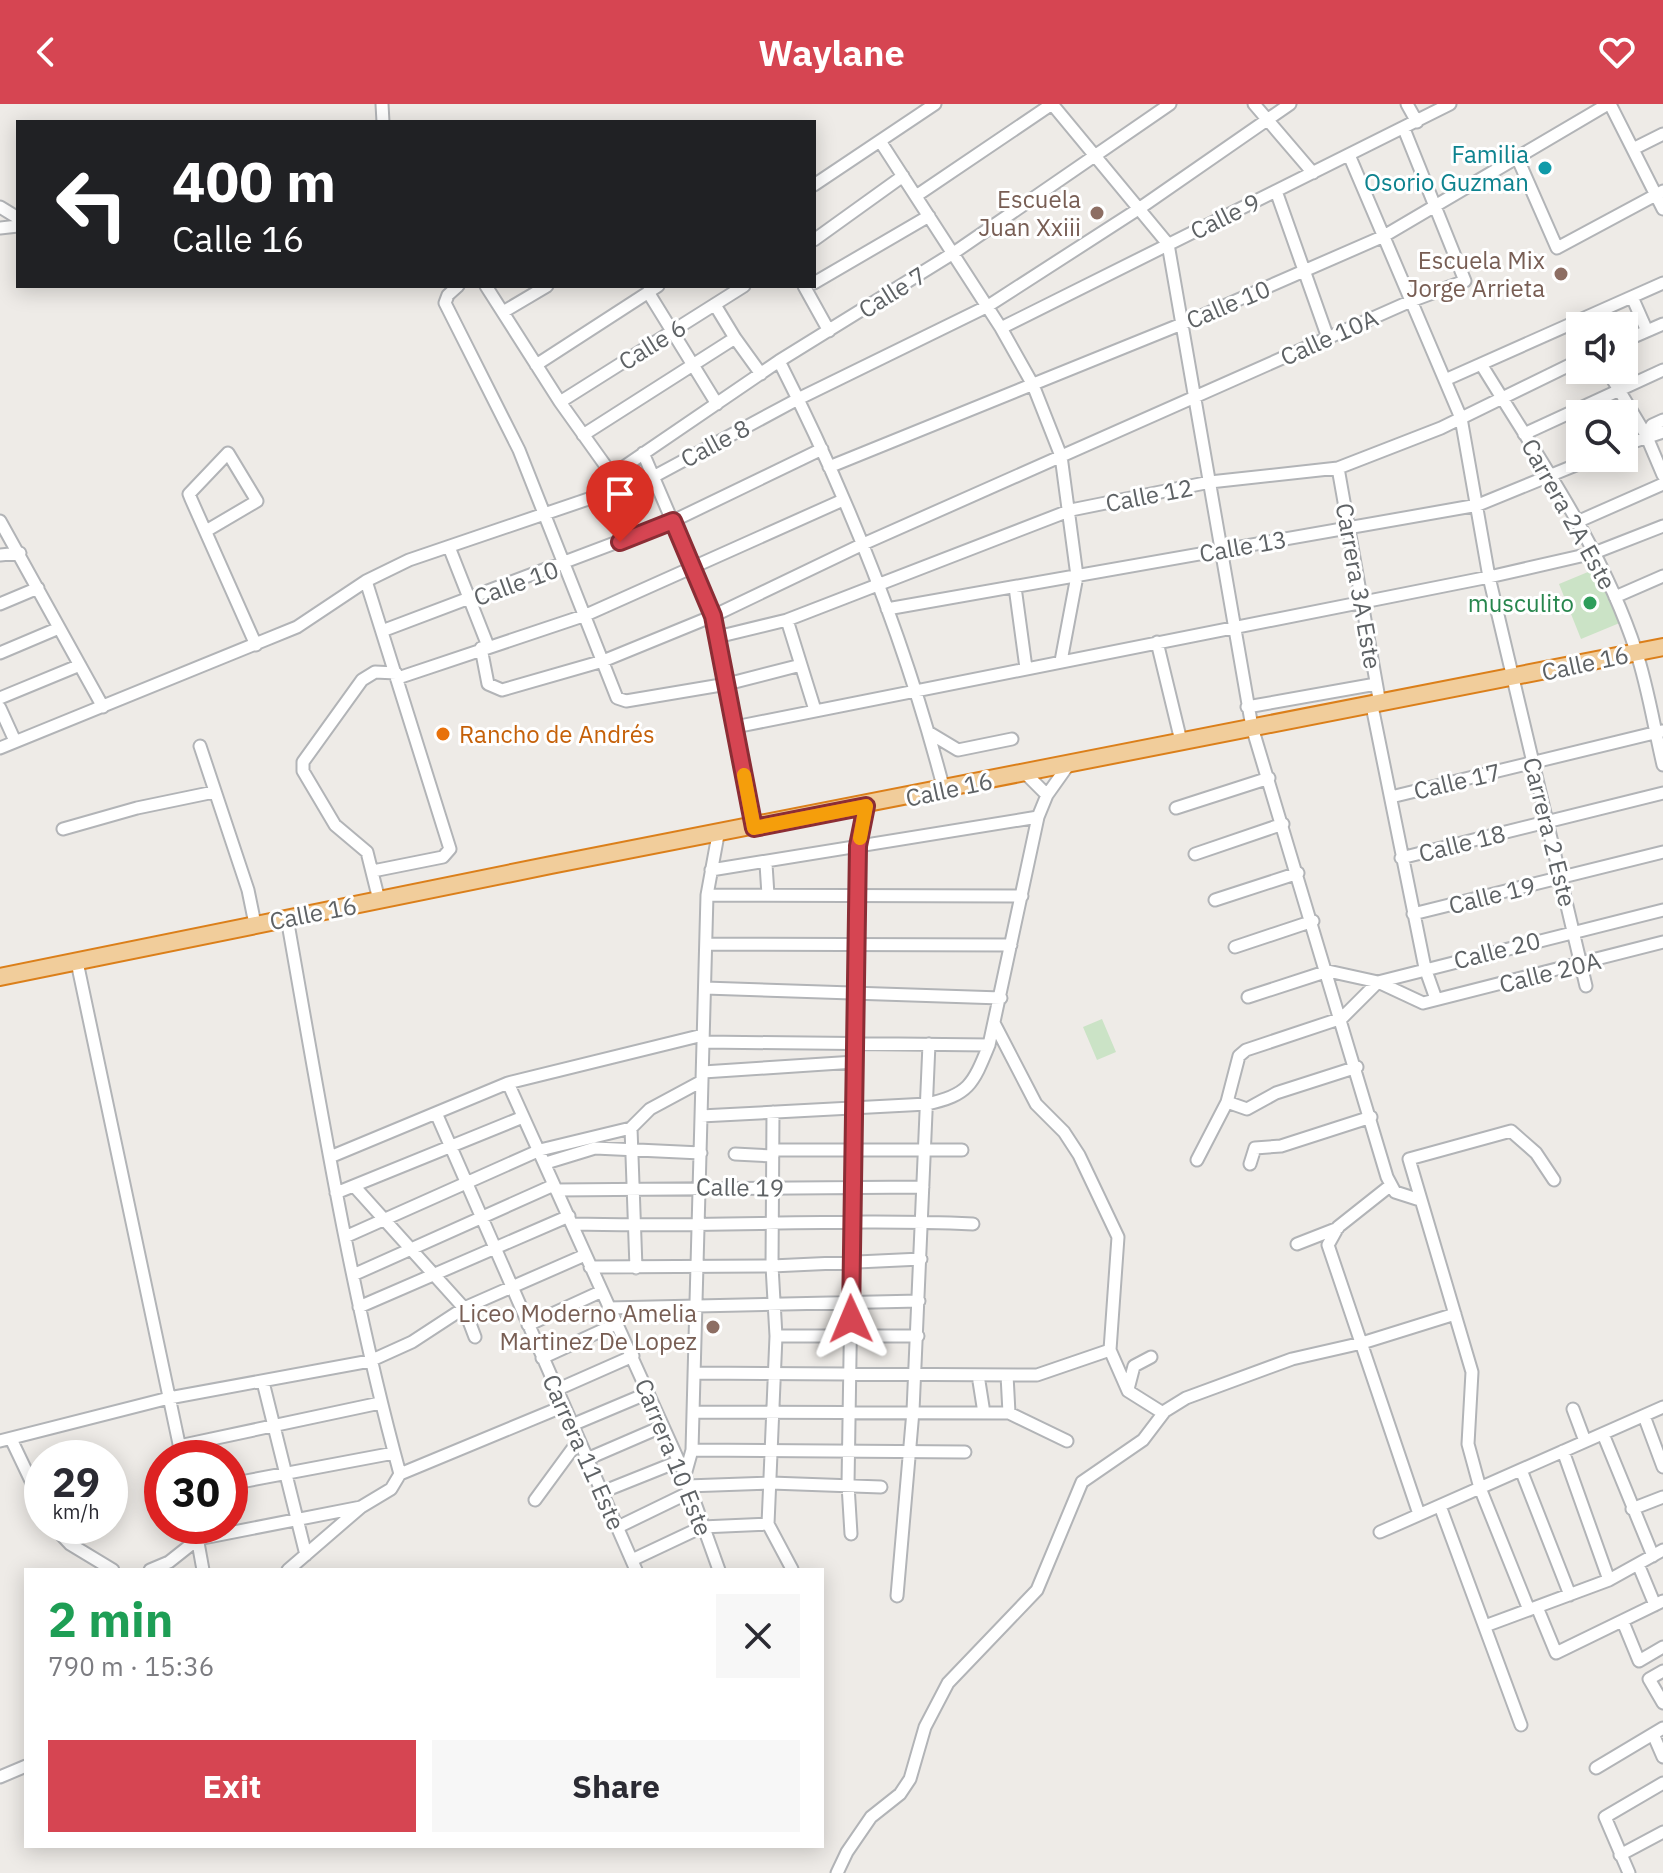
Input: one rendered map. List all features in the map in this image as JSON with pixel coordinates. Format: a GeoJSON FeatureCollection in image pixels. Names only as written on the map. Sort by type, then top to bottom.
{"type":"FeatureCollection","features":[{"type":"Feature","properties":{"kind":"highway","name":"Calle 16"},"geometry":{"type":"LineString","coordinates":[[0,977],[77,962],[253,912],[287,918],[375,883],[718,835],[1663,647]]}},
{"type":"Feature","properties":{"kind":"street"},"geometry":{"type":"LineString","coordinates":[[816,184],[935,104]]}},
{"type":"Feature","properties":{"kind":"street"},"geometry":{"type":"LineString","coordinates":[[916,196],[1052,104],[1168,244],[1252,727],[1391,1185],[1395,1192],[1420,1200]]}},
{"type":"Feature","properties":{"kind":"street","name":"Calle 7"},"geometry":{"type":"LineString","coordinates":[[612,475],[779,361],[955,252],[1170,104]]}},
{"type":"Feature","properties":{"kind":"street"},"geometry":{"type":"LineString","coordinates":[[1254,104],[1313,173]]}},
{"type":"Feature","properties":{"kind":"street","name":"Calle 8"},"geometry":{"type":"LineString","coordinates":[[0,748],[297,627],[366,581],[409,560],[653,477],[798,399],[988,306],[1140,208],[1290,104]]}},
{"type":"Feature","properties":{"kind":"street"},"geometry":{"type":"LineString","coordinates":[[1407,104],[1417,122]]}},
{"type":"Feature","properties":{"kind":"street","name":"Calle 9"},"geometry":{"type":"LineString","coordinates":[[1001,328],[1450,104]]}},
{"type":"Feature","properties":{"kind":"street"},"geometry":{"type":"LineString","coordinates":[[1609,104],[1660,193],[1663,209]]}},
{"type":"Feature","properties":{"kind":"street","name":"Calle 10"},"geometry":{"type":"LineString","coordinates":[[829,467],[1184,323],[1384,236],[1609,104]]}},
{"type":"Feature","properties":{"kind":"street"},"geometry":{"type":"LineString","coordinates":[[1404,129],[1434,205]]}},
{"type":"Feature","properties":{"kind":"street"},"geometry":{"type":"LineString","coordinates":[[1633,149],[1663,134]]}},
{"type":"Feature","properties":{"kind":"street"},"geometry":{"type":"LineString","coordinates":[[880,141],[955,252],[1001,328],[1033,385],[1061,456],[1071,510],[1077,576],[1061,661]]}},
{"type":"Feature","properties":{"kind":"street","name":"Carrera 2 Este"},"geometry":{"type":"LineString","coordinates":[[1349,155],[1461,418],[1489,577],[1586,986]]}},
{"type":"Feature","properties":{"kind":"street"},"geometry":{"type":"LineString","coordinates":[[1517,157],[1557,248],[1660,193]]}},
{"type":"Feature","properties":{"kind":"street"},"geometry":{"type":"LineString","coordinates":[[816,239],[903,176]]}},
{"type":"Feature","properties":{"kind":"street"},"geometry":{"type":"LineString","coordinates":[[1276,191],[1328,338]]}},
{"type":"Feature","properties":{"kind":"street","name":"Calle 10A"},"geometry":{"type":"LineString","coordinates":[[485,647],[488,684],[502,690],[603,661],[713,616],[861,545],[1411,301],[1465,281],[1434,205]]}},
{"type":"Feature","properties":{"kind":"street"},"geometry":{"type":"LineString","coordinates":[[816,281],[929,216]]}},
{"type":"Feature","properties":{"kind":"street"},"geometry":{"type":"LineString","coordinates":[[1603,312],[1663,283]]}},
{"type":"Feature","properties":{"kind":"street"},"geometry":{"type":"LineString","coordinates":[[456,288],[445,303],[519,450],[567,564],[617,698],[626,701],[727,684],[801,665]]}},
{"type":"Feature","properties":{"kind":"street"},"geometry":{"type":"LineString","coordinates":[[487,288],[560,402],[622,489]]}},
{"type":"Feature","properties":{"kind":"street"},"geometry":{"type":"LineString","coordinates":[[503,312],[544,288]]}},
{"type":"Feature","properties":{"kind":"street","name":"Calle 6"},"geometry":{"type":"LineString","coordinates":[[560,402],[741,288]]}},
{"type":"Feature","properties":{"kind":"street"},"geometry":{"type":"LineString","coordinates":[[809,288],[829,331]]}},
{"type":"Feature","properties":{"kind":"street"},"geometry":{"type":"LineString","coordinates":[[536,365],[653,289],[673,331],[717,404]]}},
{"type":"Feature","properties":{"kind":"street"},"geometry":{"type":"LineString","coordinates":[[1632,297],[1647,331]]}},
{"type":"Feature","properties":{"kind":"street"},"geometry":{"type":"LineString","coordinates":[[715,305],[761,374]]}},
{"type":"Feature","properties":{"kind":"street"},"geometry":{"type":"LineString","coordinates":[[1638,335],[1663,324]]}},
{"type":"Feature","properties":{"kind":"street"},"geometry":{"type":"LineString","coordinates":[[1445,380],[1566,329]]}},
{"type":"Feature","properties":{"kind":"street"},"geometry":{"type":"LineString","coordinates":[[583,435],[735,338]]}},
{"type":"Feature","properties":{"kind":"street"},"geometry":{"type":"LineString","coordinates":[[779,361],[822,449],[887,609],[944,790]]}},
{"type":"Feature","properties":{"kind":"street","name":"Carrera 2A Este"},"geometry":{"type":"LineString","coordinates":[[1481,364],[1551,476],[1615,597],[1637,652],[1659,732],[1663,765]]}},
{"type":"Feature","properties":{"kind":"street","name":"Calle 12"},"geometry":{"type":"LineString","coordinates":[[717,637],[787,620],[1071,510],[1210,482],[1338,468],[1461,418],[1566,367]]}},
{"type":"Feature","properties":{"kind":"street"},"geometry":{"type":"LineString","coordinates":[[1524,434],[1663,370]]}},
{"type":"Feature","properties":{"kind":"street"},"geometry":{"type":"LineString","coordinates":[[1614,384],[1646,435],[1663,475]]}},
{"type":"Feature","properties":{"kind":"street"},"geometry":{"type":"LineString","coordinates":[[1646,435],[1652,425],[1663,420]]}},
{"type":"Feature","properties":{"kind":"street"},"geometry":{"type":"LineString","coordinates":[[1638,439],[1663,432]]}},
{"type":"Feature","properties":{"kind":"street","name":"Calle 10"},"geometry":{"type":"LineString","coordinates":[[382,631],[567,564],[673,521],[822,449]]}},
{"type":"Feature","properties":{"kind":"street"},"geometry":{"type":"LineString","coordinates":[[206,531],[257,501],[228,453],[189,491],[206,531],[256,645]]}},
{"type":"Feature","properties":{"kind":"street"},"geometry":{"type":"LineString","coordinates":[[643,453],[713,616],[754,828]]}},
{"type":"Feature","properties":{"kind":"street","name":"Carrera 3A Este"},"geometry":{"type":"LineString","coordinates":[[1338,468],[1376,684],[1376,705],[1401,858],[1425,968],[1436,999]]}},
{"type":"Feature","properties":{"kind":"street","name":"Calle 13"},"geometry":{"type":"LineString","coordinates":[[887,609],[1478,505],[1566,470]]}},
{"type":"Feature","properties":{"kind":"street"},"geometry":{"type":"LineString","coordinates":[[1577,522],[1663,484]]}},
{"type":"Feature","properties":{"kind":"street"},"geometry":{"type":"LineString","coordinates":[[366,581],[397,675],[450,849],[443,857],[375,883],[364,849],[335,825],[303,771],[303,762],[362,680],[375,672],[397,675],[586,615],[843,500]]}},
{"type":"Feature","properties":{"kind":"street"},"geometry":{"type":"LineString","coordinates":[[0,521],[103,707]]}},
{"type":"Feature","properties":{"kind":"street"},"geometry":{"type":"LineString","coordinates":[[735,727],[1489,577],[1594,553],[1663,526]]}},
{"type":"Feature","properties":{"kind":"street"},"geometry":{"type":"LineString","coordinates":[[449,547],[485,647]]}},
{"type":"Feature","properties":{"kind":"street"},"geometry":{"type":"LineString","coordinates":[[0,555],[20,553]]}},
{"type":"Feature","properties":{"kind":"street"},"geometry":{"type":"LineString","coordinates":[[1615,597],[1663,576]]}},
{"type":"Feature","properties":{"kind":"street"},"geometry":{"type":"LineString","coordinates":[[1015,587],[1026,668]]}},
{"type":"Feature","properties":{"kind":"street"},"geometry":{"type":"LineString","coordinates":[[0,604],[38,588]]}},
{"type":"Feature","properties":{"kind":"street"},"geometry":{"type":"LineString","coordinates":[[787,620],[815,710]]}},
{"type":"Feature","properties":{"kind":"street"},"geometry":{"type":"LineString","coordinates":[[0,653],[59,628]]}},
{"type":"Feature","properties":{"kind":"street"},"geometry":{"type":"LineString","coordinates":[[1157,642],[1181,741]]}},
{"type":"Feature","properties":{"kind":"street"},"geometry":{"type":"LineString","coordinates":[[0,698],[80,665]]}},
{"type":"Feature","properties":{"kind":"street"},"geometry":{"type":"LineString","coordinates":[[1247,707],[1376,684]]}},
{"type":"Feature","properties":{"kind":"street"},"geometry":{"type":"LineString","coordinates":[[0,708],[15,741]]}},
{"type":"Feature","properties":{"kind":"street"},"geometry":{"type":"LineString","coordinates":[[927,732],[958,750],[1012,739]]}},
{"type":"Feature","properties":{"kind":"street","name":"Calle 17"},"geometry":{"type":"LineString","coordinates":[[1391,797],[1659,732]]}},
{"type":"Feature","properties":{"kind":"street"},"geometry":{"type":"LineString","coordinates":[[200,746],[253,912]]}},
{"type":"Feature","properties":{"kind":"street"},"geometry":{"type":"LineString","coordinates":[[701,1116],[927,1104],[957,1097],[975,1080],[989,1045],[1001,998],[1038,817],[1047,795],[1070,763]]}},
{"type":"Feature","properties":{"kind":"street"},"geometry":{"type":"LineString","coordinates":[[1025,773],[1047,795]]}},
{"type":"Feature","properties":{"kind":"street"},"geometry":{"type":"LineString","coordinates":[[1176,808],[1269,778]]}},
{"type":"Feature","properties":{"kind":"street"},"geometry":{"type":"LineString","coordinates":[[63,829],[137,808],[214,792]]}},
{"type":"Feature","properties":{"kind":"street","name":"Calle 18"},"geometry":{"type":"LineString","coordinates":[[1401,858],[1663,793]]}},
{"type":"Feature","properties":{"kind":"street"},"geometry":{"type":"LineString","coordinates":[[851,1534],[848,1485],[858,846],[866,806]]}},
{"type":"Feature","properties":{"kind":"street"},"geometry":{"type":"LineString","coordinates":[[711,870],[766,864],[1038,817]]}},
{"type":"Feature","properties":{"kind":"street"},"geometry":{"type":"LineString","coordinates":[[1195,854],[1283,824]]}},
{"type":"Feature","properties":{"kind":"street"},"geometry":{"type":"LineString","coordinates":[[687,1484],[692,1450],[707,895],[718,835]]}},
{"type":"Feature","properties":{"kind":"street","name":"Calle 19"},"geometry":{"type":"LineString","coordinates":[[1413,914],[1663,852]]}},
{"type":"Feature","properties":{"kind":"street"},"geometry":{"type":"LineString","coordinates":[[766,864],[768,895]]}},
{"type":"Feature","properties":{"kind":"street"},"geometry":{"type":"LineString","coordinates":[[1215,900],[1298,873]]}},
{"type":"Feature","properties":{"kind":"street"},"geometry":{"type":"LineString","coordinates":[[707,895],[1022,896]]}},
{"type":"Feature","properties":{"kind":"street","name":"Calle 20"},"geometry":{"type":"LineString","coordinates":[[1378,982],[1663,910]]}},
{"type":"Feature","properties":{"kind":"street"},"geometry":{"type":"LineString","coordinates":[[287,918],[359,1307],[380,1403],[400,1474]]}},
{"type":"Feature","properties":{"kind":"street"},"geometry":{"type":"LineString","coordinates":[[1235,947],[1313,921]]}},
{"type":"Feature","properties":{"kind":"street","name":"Calle 20A"},"geometry":{"type":"LineString","coordinates":[[1436,999],[1663,942]]}},
{"type":"Feature","properties":{"kind":"street"},"geometry":{"type":"LineString","coordinates":[[706,944],[1011,945]]}},
{"type":"Feature","properties":{"kind":"street"},"geometry":{"type":"LineString","coordinates":[[77,962],[178,1440]]}},
{"type":"Feature","properties":{"kind":"street"},"geometry":{"type":"LineString","coordinates":[[1248,997],[1328,971],[1378,982],[1419,1002],[1436,999]]}},
{"type":"Feature","properties":{"kind":"street"},"geometry":{"type":"LineString","coordinates":[[1197,1160],[1227,1102],[1239,1056],[1246,1050],[1342,1018],[1378,982]]}},
{"type":"Feature","properties":{"kind":"street"},"geometry":{"type":"LineString","coordinates":[[705,988],[1001,998]]}},
{"type":"Feature","properties":{"kind":"street"},"geometry":{"type":"LineString","coordinates":[[994,1023],[1036,1104],[1064,1132],[1079,1155],[1118,1237],[1110,1350],[1128,1391],[1163,1413]]}},
{"type":"Feature","properties":{"kind":"street"},"geometry":{"type":"LineString","coordinates":[[330,1157],[508,1083],[703,1038],[989,1045]]}},
{"type":"Feature","properties":{"kind":"street"},"geometry":{"type":"LineString","coordinates":[[819,1064],[820,1043]]}},
{"type":"Feature","properties":{"kind":"street"},"geometry":{"type":"LineString","coordinates":[[897,1596],[918,1336],[929,1044]]}},
{"type":"Feature","properties":{"kind":"street"},"geometry":{"type":"LineString","coordinates":[[546,1163],[631,1128],[650,1109],[702,1076],[855,1062]]}},
{"type":"Feature","properties":{"kind":"street"},"geometry":{"type":"LineString","coordinates":[[1227,1102],[1247,1109],[1276,1093],[1357,1067]]}},
{"type":"Feature","properties":{"kind":"street","name":"Carrera 10 Este"},"geometry":{"type":"LineString","coordinates":[[508,1083],[546,1163],[600,1292],[633,1356],[718,1568]]}},
{"type":"Feature","properties":{"kind":"street"},"geometry":{"type":"LineString","coordinates":[[773,1112],[772,1266],[776,1336],[768,1524],[791,1568]]}},
{"type":"Feature","properties":{"kind":"street","name":"Carrera 11 Este"},"geometry":{"type":"LineString","coordinates":[[436,1113],[634,1565]]}},
{"type":"Feature","properties":{"kind":"street"},"geometry":{"type":"LineString","coordinates":[[336,1193],[523,1117]]}},
{"type":"Feature","properties":{"kind":"street"},"geometry":{"type":"LineString","coordinates":[[1250,1164],[1255,1148],[1281,1146],[1371,1117]]}},
{"type":"Feature","properties":{"kind":"street"},"geometry":{"type":"LineString","coordinates":[[631,1128],[636,1268]]}},
{"type":"Feature","properties":{"kind":"street"},"geometry":{"type":"LineString","coordinates":[[1554,1180],[1536,1153],[1511,1131],[1409,1159],[1472,1372],[1468,1444],[1480,1488],[1556,1653],[1659,1603],[1638,1564]]}},
{"type":"Feature","properties":{"kind":"street"},"geometry":{"type":"LineString","coordinates":[[345,1237],[540,1150],[594,1143],[631,1149],[701,1153]]}},
{"type":"Feature","properties":{"kind":"street"},"geometry":{"type":"LineString","coordinates":[[735,1154],[962,1150]]}},
{"type":"Feature","properties":{"kind":"street"},"geometry":{"type":"LineString","coordinates":[[1297,1244],[1338,1227],[1391,1185]]}},
{"type":"Feature","properties":{"kind":"street"},"geometry":{"type":"LineString","coordinates":[[354,1186],[464,1308],[475,1337]]}},
{"type":"Feature","properties":{"kind":"street","name":"Calle 19"},"geometry":{"type":"LineString","coordinates":[[353,1275],[555,1187],[923,1187]]}},
{"type":"Feature","properties":{"kind":"street"},"geometry":{"type":"LineString","coordinates":[[359,1307],[496,1248],[571,1220],[698,1227],[852,1222],[973,1224]]}},
{"type":"Feature","properties":{"kind":"street"},"geometry":{"type":"LineString","coordinates":[[1338,1227],[1328,1245],[1419,1514]]}},
{"type":"Feature","properties":{"kind":"street"},"geometry":{"type":"LineString","coordinates":[[24,1473],[5,1440],[169,1398],[370,1361],[412,1342],[464,1308],[585,1255]]}},
{"type":"Feature","properties":{"kind":"street"},"geometry":{"type":"LineString","coordinates":[[590,1267],[772,1266],[921,1259]]}},
{"type":"Feature","properties":{"kind":"street"},"geometry":{"type":"LineString","coordinates":[[528,1325],[600,1292]]}},
{"type":"Feature","properties":{"kind":"street"},"geometry":{"type":"LineString","coordinates":[[608,1308],[919,1301]]}},
{"type":"Feature","properties":{"kind":"street"},"geometry":{"type":"LineString","coordinates":[[837,1873],[871,1817],[900,1794],[910,1779],[925,1727],[948,1683],[1037,1590],[1082,1482],[1143,1440],[1163,1413],[1186,1398],[1225,1381],[1292,1359],[1362,1343],[1455,1314]]}},
{"type":"Feature","properties":{"kind":"street"},"geometry":{"type":"LineString","coordinates":[[542,1358],[616,1324]]}},
{"type":"Feature","properties":{"kind":"street"},"geometry":{"type":"LineString","coordinates":[[776,1336],[918,1336]]}},
{"type":"Feature","properties":{"kind":"street"},"geometry":{"type":"LineString","coordinates":[[694,1373],[1037,1375],[1110,1350]]}},
{"type":"Feature","properties":{"kind":"street"},"geometry":{"type":"LineString","coordinates":[[556,1390],[633,1356]]}},
{"type":"Feature","properties":{"kind":"street"},"geometry":{"type":"LineString","coordinates":[[1128,1391],[1134,1366],[1151,1357]]}},
{"type":"Feature","properties":{"kind":"street"},"geometry":{"type":"LineString","coordinates":[[978,1375],[984,1413]]}},
{"type":"Feature","properties":{"kind":"street"},"geometry":{"type":"LineString","coordinates":[[1007,1375],[1009,1413]]}},
{"type":"Feature","properties":{"kind":"street"},"geometry":{"type":"LineString","coordinates":[[263,1382],[306,1555]]}},
{"type":"Feature","properties":{"kind":"street"},"geometry":{"type":"LineString","coordinates":[[572,1425],[648,1393]]}},
{"type":"Feature","properties":{"kind":"street"},"geometry":{"type":"LineString","coordinates":[[224,1440],[380,1403]]}},
{"type":"Feature","properties":{"kind":"street"},"geometry":{"type":"LineString","coordinates":[[290,1568],[361,1507],[391,1489],[400,1474],[564,1406]]}},
{"type":"Feature","properties":{"kind":"street"},"geometry":{"type":"LineString","coordinates":[[1380,1532],[1663,1407]]}},
{"type":"Feature","properties":{"kind":"street"},"geometry":{"type":"LineString","coordinates":[[1573,1409],[1585,1441]]}},
{"type":"Feature","properties":{"kind":"street"},"geometry":{"type":"LineString","coordinates":[[693,1412],[1009,1413],[1067,1441]]}},
{"type":"Feature","properties":{"kind":"street"},"geometry":{"type":"LineString","coordinates":[[1644,1416],[1663,1467]]}},
{"type":"Feature","properties":{"kind":"street"},"geometry":{"type":"LineString","coordinates":[[587,1459],[661,1427]]}},
{"type":"Feature","properties":{"kind":"street"},"geometry":{"type":"LineString","coordinates":[[1485,1626],[1609,1580],[1658,1553],[1632,1509],[1603,1434]]}},
{"type":"Feature","properties":{"kind":"street"},"geometry":{"type":"LineString","coordinates":[[535,1500],[579,1440]]}},
{"type":"Feature","properties":{"kind":"street"},"geometry":{"type":"LineString","coordinates":[[692,1450],[965,1452]]}},
{"type":"Feature","properties":{"kind":"street"},"geometry":{"type":"LineString","coordinates":[[1563,1451],[1609,1580]]}},
{"type":"Feature","properties":{"kind":"street"},"geometry":{"type":"LineString","coordinates":[[248,1481],[394,1453]]}},
{"type":"Feature","properties":{"kind":"street"},"geometry":{"type":"LineString","coordinates":[[602,1492],[677,1462]]}},
{"type":"Feature","properties":{"kind":"street"},"geometry":{"type":"LineString","coordinates":[[1521,1470],[1570,1595]]}},
{"type":"Feature","properties":{"kind":"street"},"geometry":{"type":"LineString","coordinates":[[618,1527],[687,1484],[881,1487]]}},
{"type":"Feature","properties":{"kind":"street"},"geometry":{"type":"LineString","coordinates":[[1632,1509],[1663,1497]]}},
{"type":"Feature","properties":{"kind":"street"},"geometry":{"type":"LineString","coordinates":[[1440,1506],[1521,1725]]}},
{"type":"Feature","properties":{"kind":"street"},"geometry":{"type":"LineString","coordinates":[[248,1529],[361,1507]]}},
{"type":"Feature","properties":{"kind":"street"},"geometry":{"type":"LineString","coordinates":[[634,1565],[702,1527],[768,1524]]}},
{"type":"Feature","properties":{"kind":"street"},"geometry":{"type":"LineString","coordinates":[[70,1544],[110,1568]]}},
{"type":"Feature","properties":{"kind":"street"},"geometry":{"type":"LineString","coordinates":[[155,1568],[169,1562],[192,1544]]}},
{"type":"Feature","properties":{"kind":"street"},"geometry":{"type":"LineString","coordinates":[[199,1544],[203,1568]]}},
{"type":"Feature","properties":{"kind":"street"},"geometry":{"type":"LineString","coordinates":[[1623,1622],[1639,1661],[1663,1647]]}},
{"type":"Feature","properties":{"kind":"street"},"geometry":{"type":"LineString","coordinates":[[1663,1671],[1649,1679],[1663,1703]]}},
{"type":"Feature","properties":{"kind":"street"},"geometry":{"type":"LineString","coordinates":[[1596,1768],[1658,1731],[1663,1757]]}},
{"type":"Feature","properties":{"kind":"street"},"geometry":{"type":"LineString","coordinates":[[0,1777],[24,1767]]}},
{"type":"Feature","properties":{"kind":"street"},"geometry":{"type":"LineString","coordinates":[[1629,1873],[1605,1817],[1663,1783]]}},
{"type":"Feature","properties":{"kind":"street"},"geometry":{"type":"LineString","coordinates":[[1620,1855],[1663,1832]]}},
{"type":"Feature","properties":{"kind":"green space","name":"musculito"},"geometry":{"type":"Polygon","coordinates":[[[1600,567],[1622,622],[1581,639],[1559,584],[1600,567]]]}},
{"type":"Feature","properties":{"kind":"green space"},"geometry":{"type":"Polygon","coordinates":[[[1102,1019],[1116,1052],[1097,1060],[1083,1027],[1102,1019]]]}},
{"type":"Feature","properties":{"kind":"slow traffic"},"geometry":{"type":"LineString","coordinates":[[744,775],[754,828],[866,806],[860,838]]}},
{"type":"Feature","properties":{"kind":"place","name":"Familia Osorio Guzman"},"geometry":{"type":"Point","coordinates":[1545,168]}},
{"type":"Feature","properties":{"kind":"place","name":"Escuela Juan Xxiii"},"geometry":{"type":"Point","coordinates":[1097,213]}},
{"type":"Feature","properties":{"kind":"place","name":"Escuela Mix Jorge Arrieta"},"geometry":{"type":"Point","coordinates":[1561,274]}},
{"type":"Feature","properties":{"kind":"place","name":"musculito"},"geometry":{"type":"Point","coordinates":[1590,603]}},
{"type":"Feature","properties":{"kind":"place","name":"Rancho de Andrés"},"geometry":{"type":"Point","coordinates":[443,734]}},
{"type":"Feature","properties":{"kind":"place","name":"Liceo Moderno Amelia Martinez De Lopez"},"geometry":{"type":"Point","coordinates":[713,1327]}},
{"type":"Feature","properties":{"kind":"route"},"geometry":{"type":"LineString","coordinates":[[620,542],[673,521],[713,616],[754,828],[866,806],[858,846],[851,1319]]}}]}
